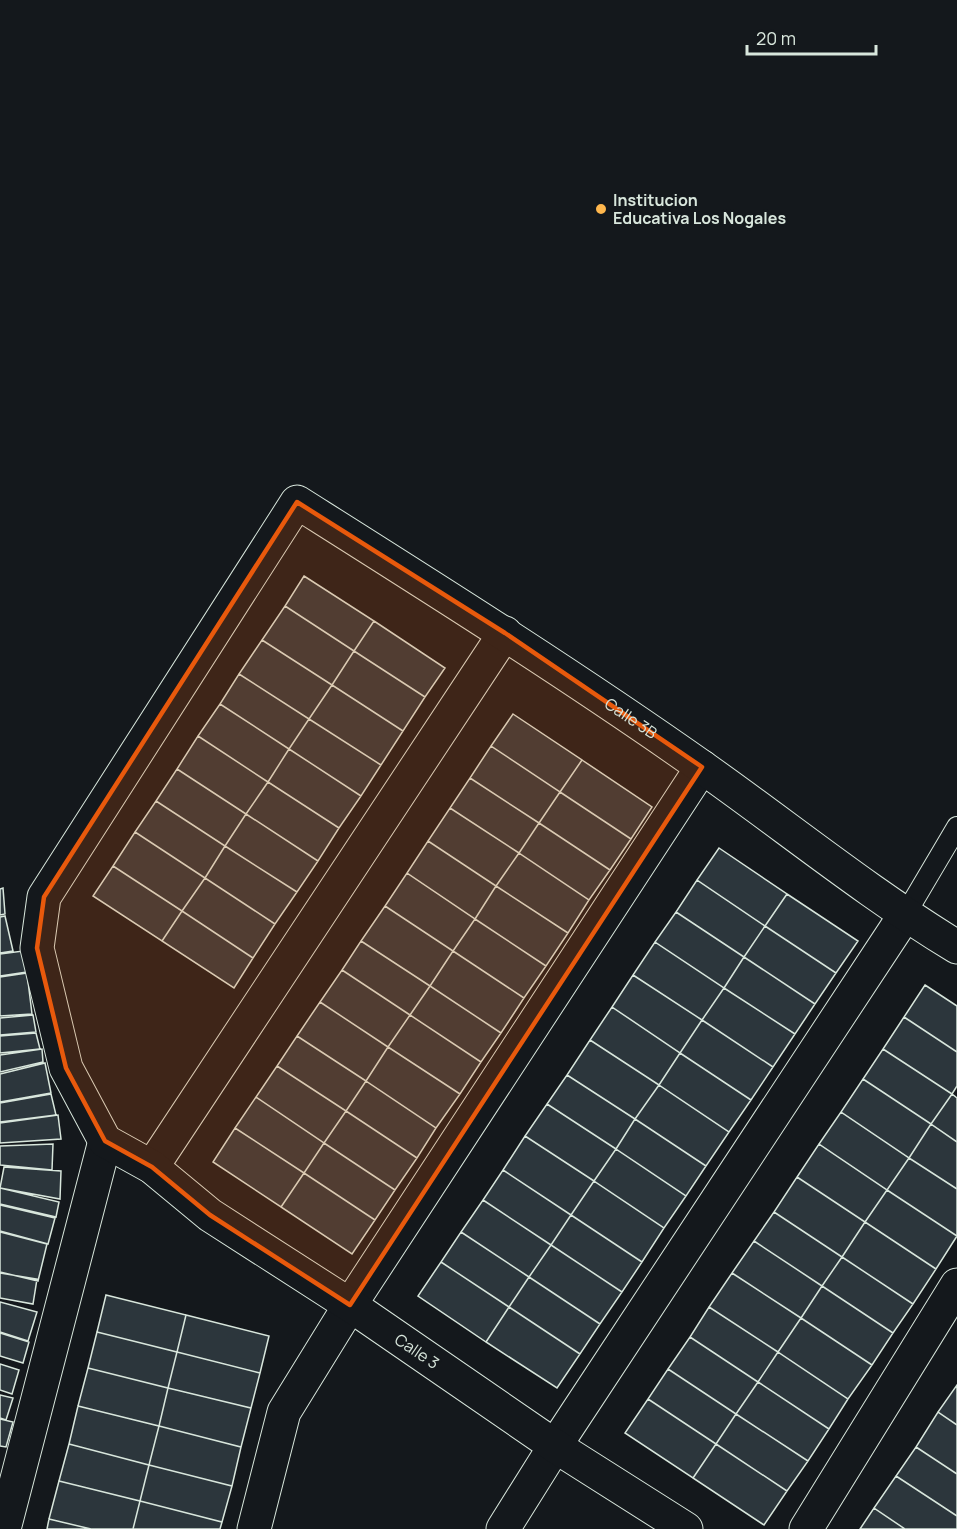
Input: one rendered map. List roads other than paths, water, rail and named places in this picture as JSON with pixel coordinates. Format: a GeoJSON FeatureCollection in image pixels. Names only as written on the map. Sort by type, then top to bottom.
{"type":"FeatureCollection","features":[{"type":"Feature","properties":{"kind":"street","name":"Calle 3B"},"geometry":{"type":"LineString","coordinates":[[105,1141],[66,1068],[37,948],[44,897],[297,502],[506,633],[702,767],[905,915],[957,947]]}},
{"type":"Feature","properties":{"kind":"street"},"geometry":{"type":"LineString","coordinates":[[152,1167],[506,633]]}},
{"type":"Feature","properties":{"kind":"street"},"geometry":{"type":"LineString","coordinates":[[254,1529],[284,1413],[350,1305],[702,767]]}},
{"type":"Feature","properties":{"kind":"street"},"geometry":{"type":"LineString","coordinates":[[503,1529],[555,1446],[905,915]]}},
{"type":"Feature","properties":{"kind":"street"},"geometry":{"type":"LineString","coordinates":[[4,1529],[105,1141]]}},
{"type":"Feature","properties":{"kind":"street","name":"Calle 3"},"geometry":{"type":"LineString","coordinates":[[105,1141],[152,1167],[210,1215],[350,1305],[555,1446],[686,1529]]}},
{"type":"Feature","properties":{"kind":"street"},"geometry":{"type":"LineString","coordinates":[[806,1529],[957,1285]]}},
{"type":"Feature","properties":{"kind":"lane"},"geometry":{"type":"LineString","coordinates":[[905,915],[957,827]]}},
{"type":"Feature","properties":{"kind":"place","name":"Institucion Educativa Los Nogales"},"geometry":{"type":"Point","coordinates":[601,209]}}]}
